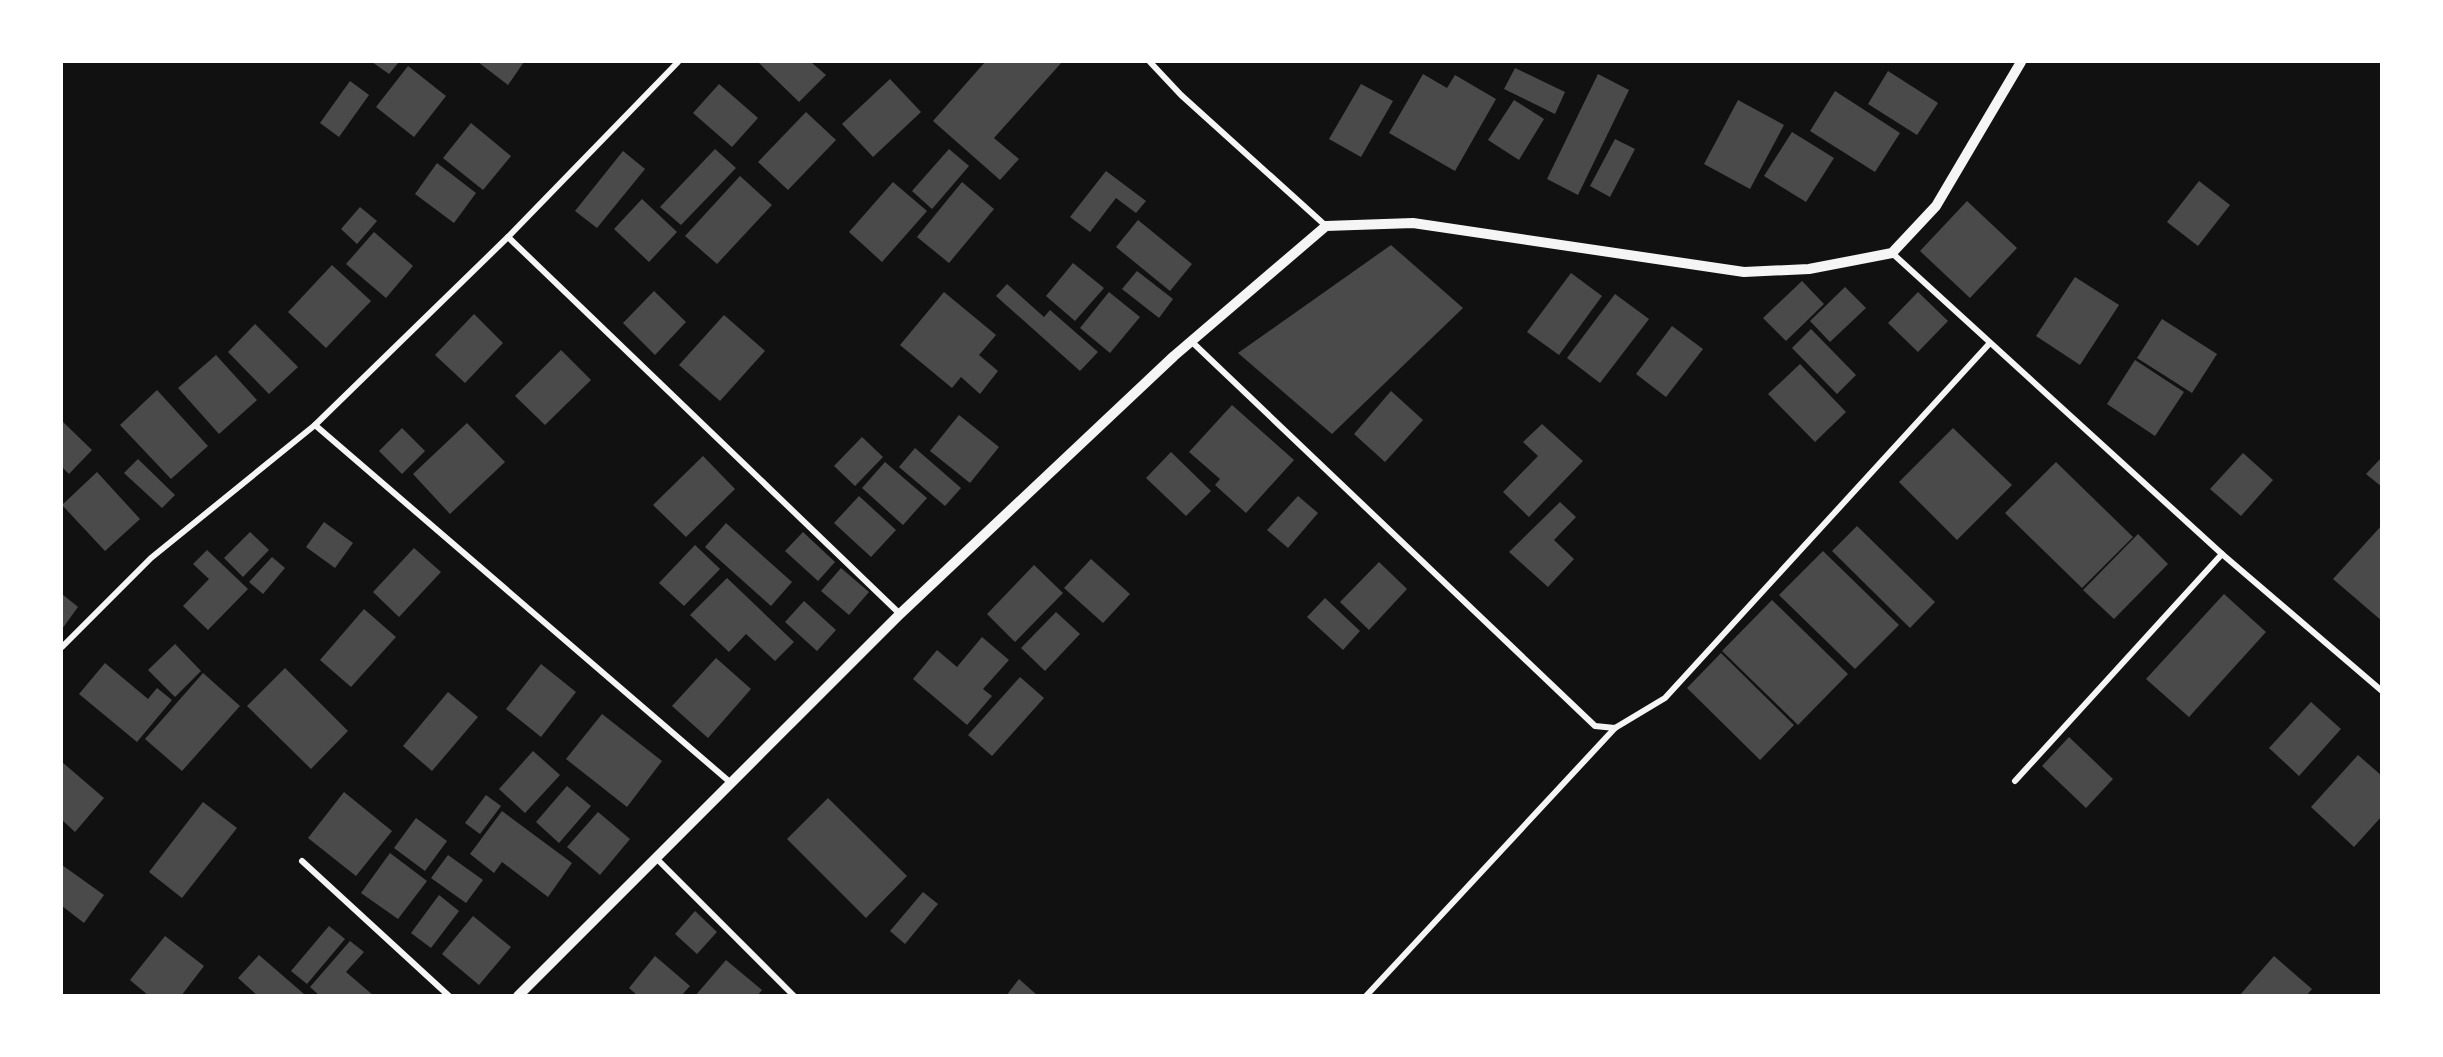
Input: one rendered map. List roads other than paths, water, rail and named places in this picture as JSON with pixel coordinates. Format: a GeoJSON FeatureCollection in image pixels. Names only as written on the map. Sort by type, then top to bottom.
{"type":"FeatureCollection","features":[{"type":"Feature","properties":{"kind":"street"},"geometry":{"type":"LineString","coordinates":[[62,647],[151,558],[315,425],[508,237],[678,62]]}},
{"type":"Feature","properties":{"kind":"street"},"geometry":{"type":"LineString","coordinates":[[1150,62],[1181,95],[1326,226]]}},
{"type":"Feature","properties":{"kind":"street"},"geometry":{"type":"LineString","coordinates":[[518,996],[900,614],[1191,340],[1326,226],[1413,223],[1744,272],[1809,269],[1892,253],[1936,206],[2021,62]]}},
{"type":"Feature","properties":{"kind":"street"},"geometry":{"type":"LineString","coordinates":[[508,237],[900,614]]}},
{"type":"Feature","properties":{"kind":"street"},"geometry":{"type":"LineString","coordinates":[[1892,253],[1989,344],[2222,554],[2382,691]]}},
{"type":"Feature","properties":{"kind":"street"},"geometry":{"type":"LineString","coordinates":[[1191,340],[1595,726],[1615,728]]}},
{"type":"Feature","properties":{"kind":"street"},"geometry":{"type":"LineString","coordinates":[[1366,996],[1615,728],[1665,698],[1989,344]]}},
{"type":"Feature","properties":{"kind":"street"},"geometry":{"type":"LineString","coordinates":[[315,425],[731,783]]}},
{"type":"Feature","properties":{"kind":"street"},"geometry":{"type":"LineString","coordinates":[[2014,782],[2222,554]]}},
{"type":"Feature","properties":{"kind":"street"},"geometry":{"type":"LineString","coordinates":[[655,857],[794,996]]}},
{"type":"Feature","properties":{"kind":"street"},"geometry":{"type":"LineString","coordinates":[[302,861],[449,996]]}}]}
